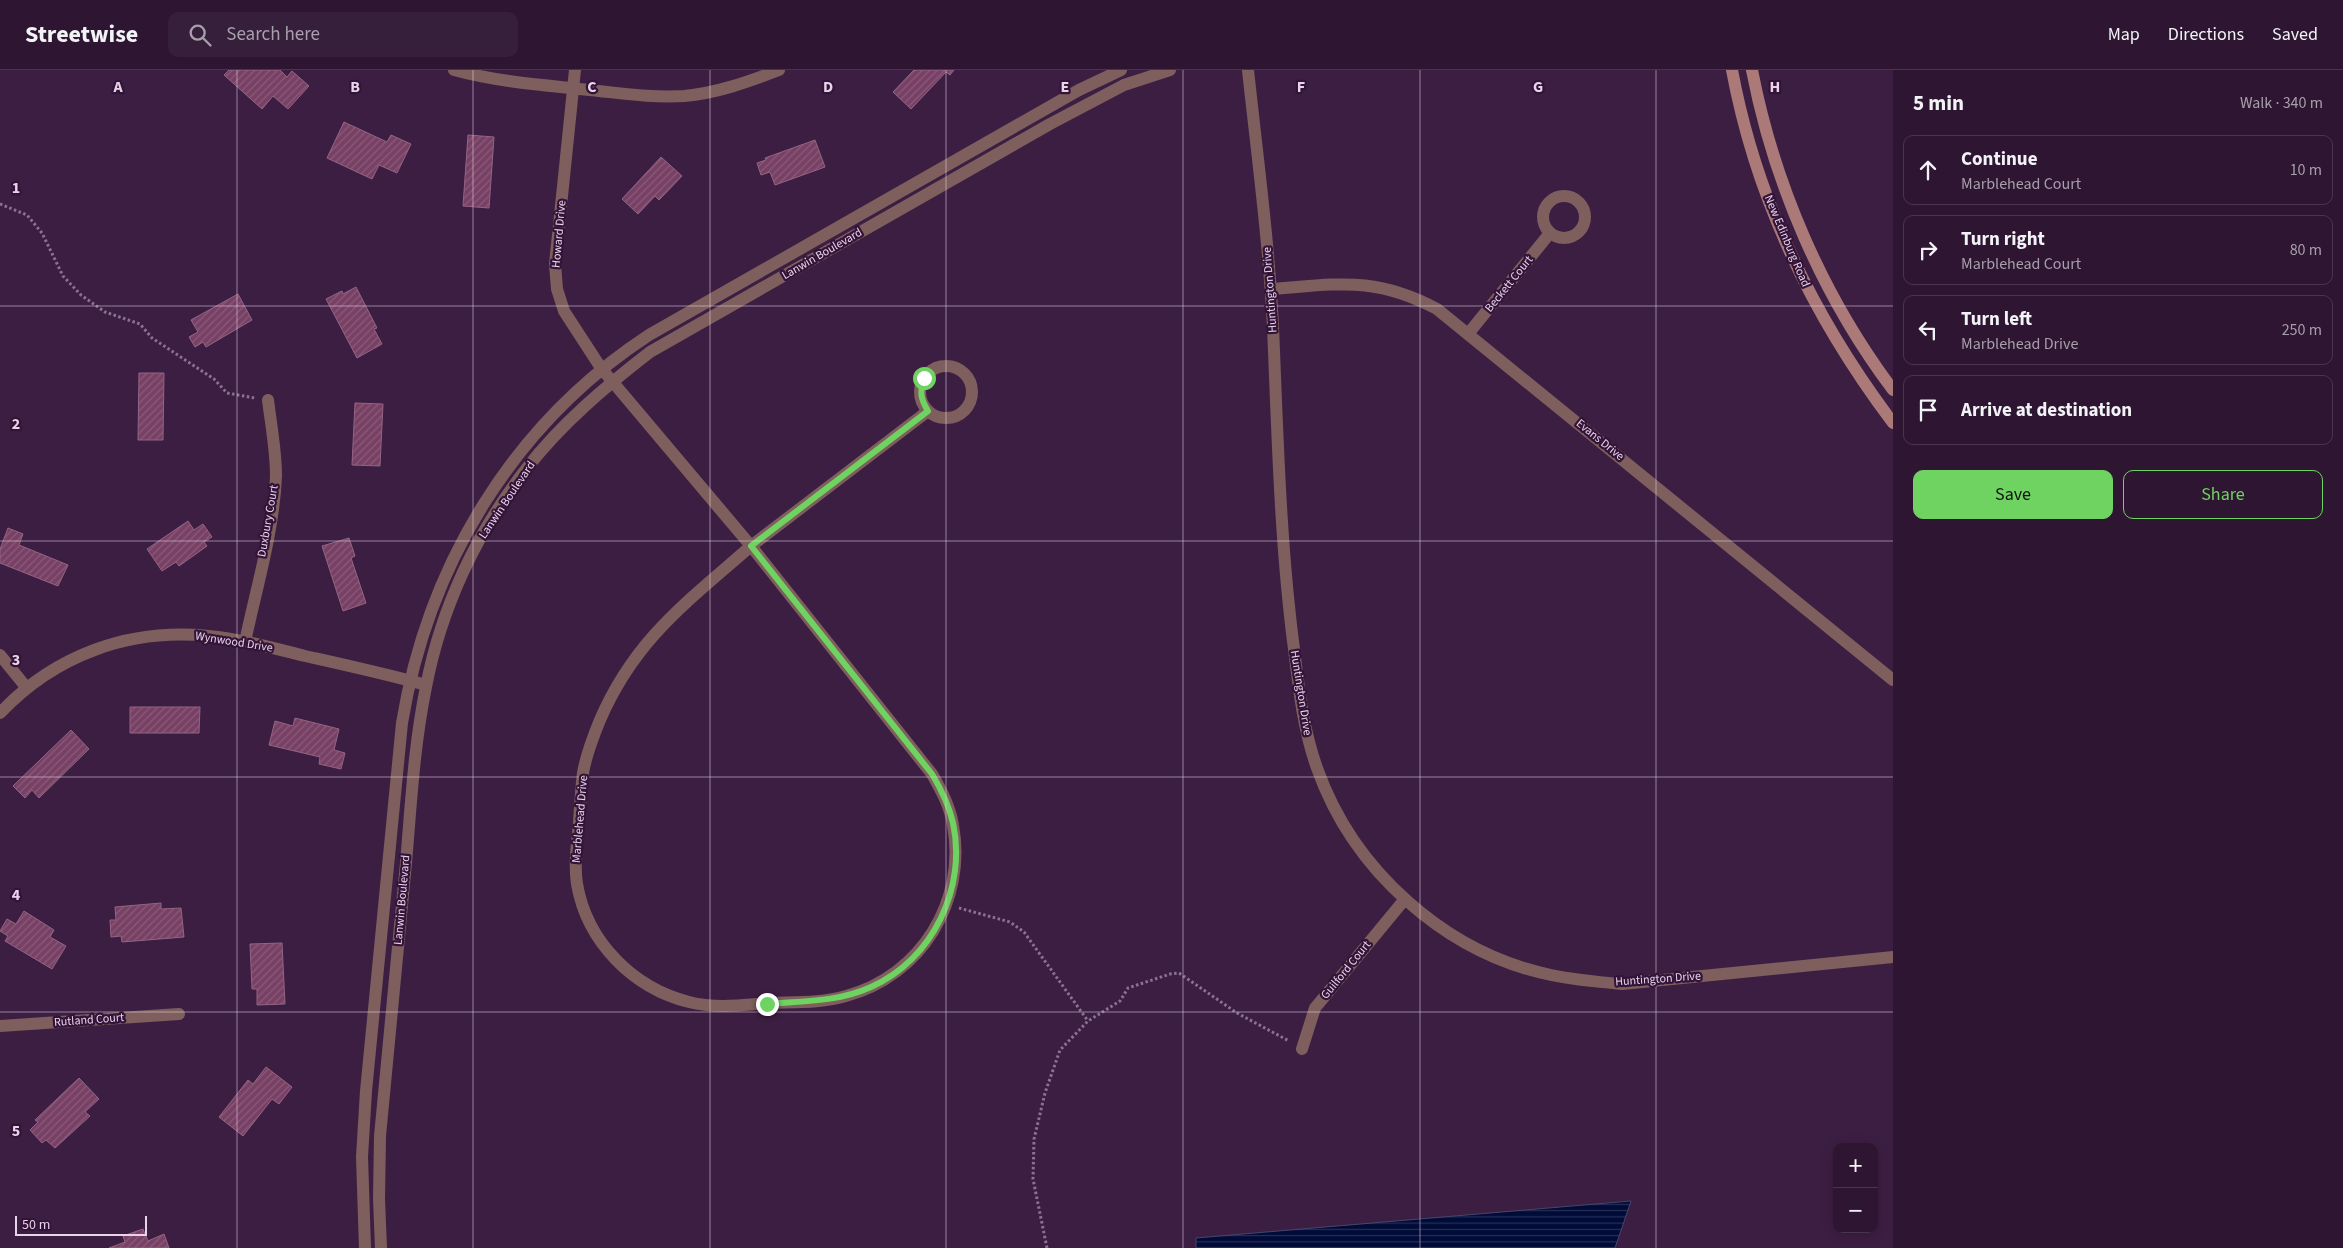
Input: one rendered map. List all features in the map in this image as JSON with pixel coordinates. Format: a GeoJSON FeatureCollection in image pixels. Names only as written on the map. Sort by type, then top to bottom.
{"type":"FeatureCollection","features":[{"type":"Feature","properties":{"kind":"main road","name":"New Edinburg Road"},"geometry":{"type":"LineString","coordinates":[[1732,70],[1745,131],[1778,224],[1799,275],[1862,382],[1893,423]]}},
{"type":"Feature","properties":{"kind":"main road","name":"New Edinburg Road"},"geometry":{"type":"LineString","coordinates":[[1752,70],[1764,126],[1799,224],[1817,266],[1879,371],[1893,390]]}},
{"type":"Feature","properties":{"kind":"street"},"geometry":{"type":"LineString","coordinates":[[454,70],[499,80],[651,96],[684,96],[717,91],[749,82],[779,70]]}},
{"type":"Feature","properties":{"kind":"street","name":"Howard Drive"},"geometry":{"type":"LineString","coordinates":[[575,70],[555,272],[557,289],[564,311],[612,382]]}},
{"type":"Feature","properties":{"kind":"street","name":"Lanwin Boulevard"},"geometry":{"type":"LineString","coordinates":[[365,1248],[362,1157],[366,1091],[402,723],[409,680],[418,644],[434,599],[457,551],[485,500],[518,454],[569,398],[601,368],[649,335],[1079,90],[1121,70]]}},
{"type":"Feature","properties":{"kind":"street","name":"Lanwin Boulevard"},"geometry":{"type":"LineString","coordinates":[[381,1248],[379,1199],[380,1136],[418,729],[436,645],[456,590],[485,529],[527,467],[578,413],[612,382],[650,352],[1050,124],[1124,85],[1170,70]]}},
{"type":"Feature","properties":{"kind":"street","name":"Huntington Drive"},"geometry":{"type":"LineString","coordinates":[[1248,70],[1272,289],[1286,591],[1306,731],[1317,769],[1338,814],[1353,839],[1377,871],[1405,899],[1436,924],[1475,948],[1530,969],[1588,982],[1622,984],[1893,957]]}},
{"type":"Feature","properties":{"kind":"street","name":"Beckett Court"},"geometry":{"type":"LineString","coordinates":[[1468,334],[1550,233]]}},
{"type":"Feature","properties":{"kind":"street","name":"Evans Drive"},"geometry":{"type":"LineString","coordinates":[[1272,289],[1368,284],[1413,296],[1437,309],[1893,680]]}},
{"type":"Feature","properties":{"kind":"street"},"geometry":{"type":"LineString","coordinates":[[941,366],[950,366],[965,374],[970,381],[972,393],[965,410],[948,417],[936,415],[928,411],[921,400],[920,391],[924,378],[930,371],[941,366]]}},
{"type":"Feature","properties":{"kind":"street","name":"Marblehead Drive"},"geometry":{"type":"LineString","coordinates":[[612,382],[751,546],[932,774],[944,796],[953,823],[956,848],[955,874],[948,905],[937,927],[924,946],[896,972],[872,987],[846,996],[826,1000],[716,1006],[691,1003],[650,987],[627,971],[609,952],[596,933],[582,902],[575,859],[584,771],[593,736],[609,698],[646,641],[662,624],[751,546]]}},
{"type":"Feature","properties":{"kind":"street","name":"Duxbury Court"},"geometry":{"type":"LineString","coordinates":[[245,642],[273,506],[276,476],[268,400]]}},
{"type":"Feature","properties":{"kind":"street"},"geometry":{"type":"LineString","coordinates":[[751,546],[928,411]]}},
{"type":"Feature","properties":{"kind":"street","name":"Wynwood Drive"},"geometry":{"type":"LineString","coordinates":[[0,713],[26,687],[52,669],[76,656],[109,644],[142,637],[182,634],[245,642],[426,685]]}},
{"type":"Feature","properties":{"kind":"street"},"geometry":{"type":"LineString","coordinates":[[0,655],[26,687]]}},
{"type":"Feature","properties":{"kind":"street","name":"Guilford Court"},"geometry":{"type":"LineString","coordinates":[[1302,1049],[1316,1008],[1405,899]]}},
{"type":"Feature","properties":{"kind":"street","name":"Rutland Court"},"geometry":{"type":"LineString","coordinates":[[0,1026],[179,1014]]}},
{"type":"Feature","properties":{"kind":"path"},"geometry":{"type":"LineString","coordinates":[[0,204],[27,215],[42,232],[63,276],[81,295],[105,312],[140,324],[152,338],[214,379],[227,393],[268,400]]}},
{"type":"Feature","properties":{"kind":"path"},"geometry":{"type":"LineString","coordinates":[[948,905],[1010,922],[1024,932],[1088,1021]]}},
{"type":"Feature","properties":{"kind":"path"},"geometry":{"type":"LineString","coordinates":[[1047,1248],[1033,1180],[1034,1139],[1045,1093],[1060,1050],[1088,1021],[1120,1001],[1128,988],[1170,974],[1179,974],[1237,1013],[1302,1049]]}},
{"type":"Feature","properties":{"kind":"water"},"geometry":{"type":"Polygon","coordinates":[[[1631,1201],[1615,1248],[1196,1248],[1196,1238],[1631,1201]]]}},
{"type":"Feature","properties":{"kind":"building"},"geometry":{"type":"Polygon","coordinates":[[[229,70],[280,70],[287,77],[292,71],[309,86],[288,109],[273,96],[262,109],[224,75],[229,70]]]}},
{"type":"Feature","properties":{"kind":"building"},"geometry":{"type":"Polygon","coordinates":[[[914,70],[954,70],[950,75],[946,72],[911,109],[893,92],[914,70]]]}},
{"type":"Feature","properties":{"kind":"building"},"geometry":{"type":"Polygon","coordinates":[[[344,122],[387,142],[391,135],[411,144],[397,173],[379,165],[372,179],[327,158],[344,122]]]}},
{"type":"Feature","properties":{"kind":"building"},"geometry":{"type":"Polygon","coordinates":[[[468,135],[494,137],[489,208],[463,206],[468,135]]]}},
{"type":"Feature","properties":{"kind":"building"},"geometry":{"type":"Polygon","coordinates":[[[815,140],[825,167],[775,185],[770,172],[761,175],[757,163],[766,160],[765,158],[815,140]]]}},
{"type":"Feature","properties":{"kind":"building"},"geometry":{"type":"Polygon","coordinates":[[[661,157],[682,176],[659,200],[655,196],[638,214],[622,199],[661,157]]]}},
{"type":"Feature","properties":{"kind":"building"},"geometry":{"type":"Polygon","coordinates":[[[356,287],[377,328],[374,329],[382,344],[357,358],[326,299],[342,291],[343,294],[356,287]]]}},
{"type":"Feature","properties":{"kind":"building"},"geometry":{"type":"Polygon","coordinates":[[[238,294],[252,320],[206,347],[203,342],[195,347],[189,337],[198,332],[191,320],[238,294]]]}},
{"type":"Feature","properties":{"kind":"building"},"geometry":{"type":"Polygon","coordinates":[[[139,373],[164,373],[163,440],[138,440],[139,373]]]}},
{"type":"Feature","properties":{"kind":"building"},"geometry":{"type":"Polygon","coordinates":[[[355,403],[383,404],[380,466],[352,465],[355,403]]]}},
{"type":"Feature","properties":{"kind":"building"},"geometry":{"type":"Polygon","coordinates":[[[188,521],[194,530],[203,524],[212,537],[204,542],[207,546],[179,566],[176,562],[162,571],[147,549],[188,521]]]}},
{"type":"Feature","properties":{"kind":"building"},"geometry":{"type":"Polygon","coordinates":[[[8,528],[23,534],[19,545],[68,565],[58,586],[0,563],[0,549],[8,528]]]}},
{"type":"Feature","properties":{"kind":"building"},"geometry":{"type":"Polygon","coordinates":[[[349,538],[355,556],[351,558],[366,603],[343,611],[322,546],[349,538]]]}},
{"type":"Feature","properties":{"kind":"building"},"geometry":{"type":"Polygon","coordinates":[[[130,707],[200,707],[199,733],[130,733],[130,707]]]}},
{"type":"Feature","properties":{"kind":"building"},"geometry":{"type":"Polygon","coordinates":[[[295,718],[339,729],[334,750],[345,753],[341,769],[319,764],[320,757],[269,745],[275,721],[293,726],[295,718]]]}},
{"type":"Feature","properties":{"kind":"building"},"geometry":{"type":"Polygon","coordinates":[[[71,730],[89,749],[39,798],[32,790],[25,798],[13,786],[71,730]]]}},
{"type":"Feature","properties":{"kind":"building"},"geometry":{"type":"Polygon","coordinates":[[[161,903],[161,909],[181,908],[184,937],[122,942],[121,936],[111,937],[110,920],[116,920],[115,907],[161,903]]]}},
{"type":"Feature","properties":{"kind":"building"},"geometry":{"type":"Polygon","coordinates":[[[24,911],[54,930],[50,937],[66,946],[52,969],[5,941],[8,936],[0,931],[7,919],[16,924],[24,911]]]}},
{"type":"Feature","properties":{"kind":"building"},"geometry":{"type":"Polygon","coordinates":[[[282,943],[285,1004],[257,1005],[257,989],[252,989],[250,944],[282,943]]]}},
{"type":"Feature","properties":{"kind":"building"},"geometry":{"type":"Polygon","coordinates":[[[266,1067],[292,1087],[279,1104],[272,1099],[243,1136],[219,1117],[248,1080],[253,1084],[266,1067]]]}},
{"type":"Feature","properties":{"kind":"building"},"geometry":{"type":"Polygon","coordinates":[[[79,1078],[99,1099],[85,1112],[90,1116],[55,1148],[46,1140],[42,1143],[30,1130],[38,1122],[35,1120],[79,1078]]]}},
{"type":"Feature","properties":{"kind":"building"},"geometry":{"type":"Polygon","coordinates":[[[143,1229],[148,1241],[164,1234],[169,1248],[109,1248],[125,1242],[123,1236],[143,1229]]]}},
{"type":"Feature","properties":{"kind":"route"},"geometry":{"type":"LineString","coordinates":[[767,1004],[826,1000],[846,996],[872,987],[908,962],[924,946],[937,927],[948,905],[955,874],[956,848],[953,823],[944,796],[932,774],[751,546],[928,411],[921,400],[920,391],[924,378]]}}]}
